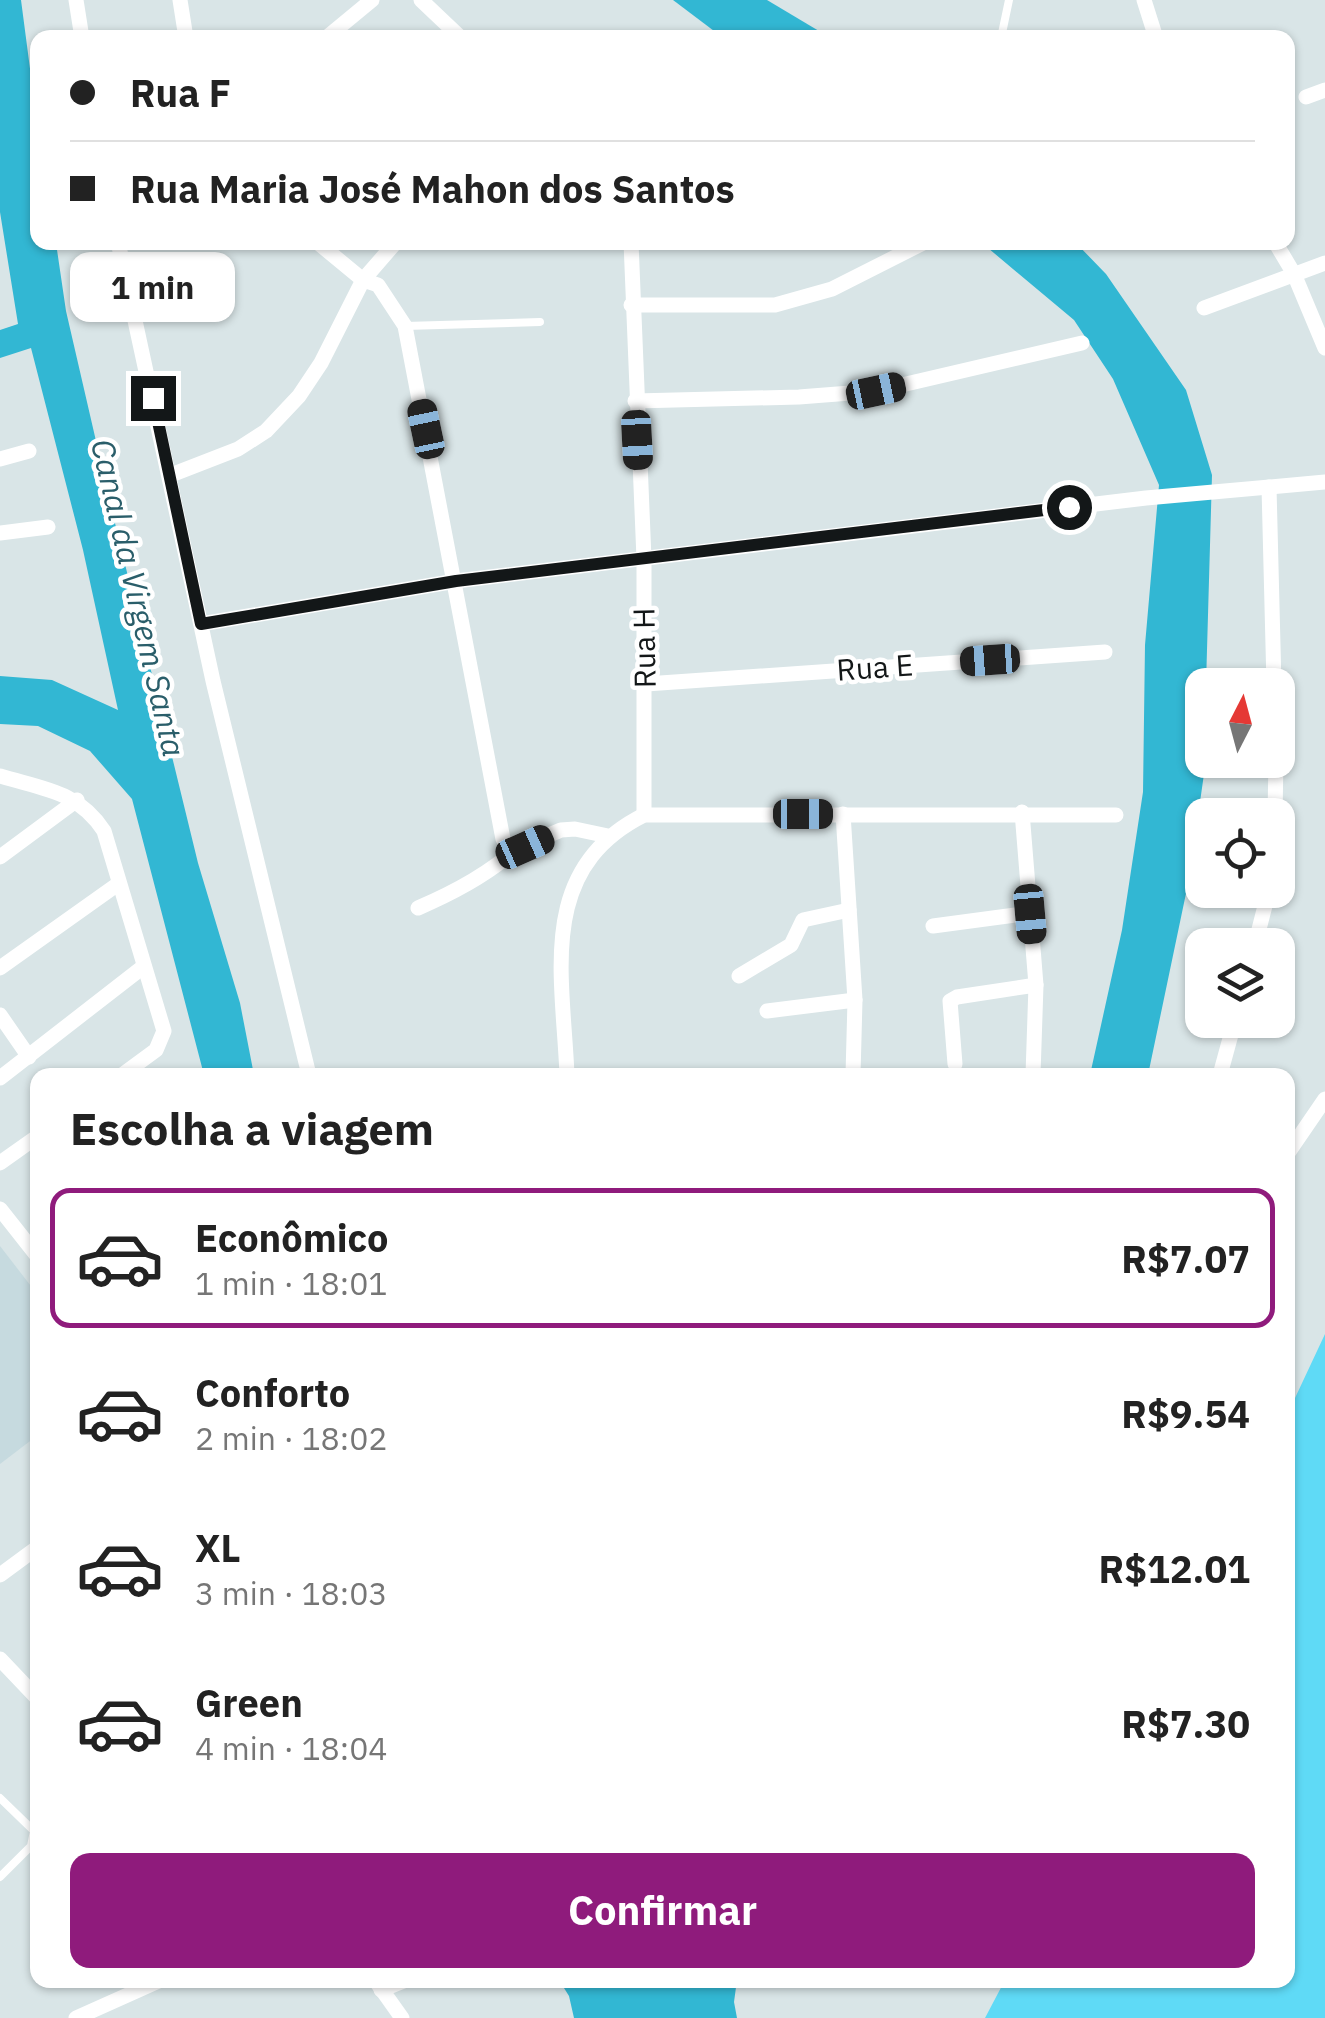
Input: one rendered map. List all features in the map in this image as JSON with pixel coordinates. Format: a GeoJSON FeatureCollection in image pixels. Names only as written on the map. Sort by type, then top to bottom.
{"type":"FeatureCollection","features":[{"type":"Feature","properties":{"kind":"street"},"geometry":{"type":"LineString","coordinates":[[76,0],[81,30]]}},
{"type":"Feature","properties":{"kind":"street"},"geometry":{"type":"LineString","coordinates":[[180,0],[185,30]]}},
{"type":"Feature","properties":{"kind":"street"},"geometry":{"type":"LineString","coordinates":[[336,30],[372,0]]}},
{"type":"Feature","properties":{"kind":"street"},"geometry":{"type":"LineString","coordinates":[[421,0],[453,30]]}},
{"type":"Feature","properties":{"kind":"street"},"geometry":{"type":"LineString","coordinates":[[1144,0],[1153,30]]}},
{"type":"Feature","properties":{"kind":"street"},"geometry":{"type":"LineString","coordinates":[[1306,97],[1325,90]]}},
{"type":"Feature","properties":{"kind":"street"},"geometry":{"type":"LineString","coordinates":[[120,250],[201,624],[307,1068]]}},
{"type":"Feature","properties":{"kind":"street"},"geometry":{"type":"LineString","coordinates":[[326,250],[363,280],[378,284],[405,326],[503,839],[516,849]]}},
{"type":"Feature","properties":{"kind":"street"},"geometry":{"type":"LineString","coordinates":[[171,475],[238,448],[266,431],[300,396],[363,280],[389,250]]}},
{"type":"Feature","properties":{"kind":"street","name":"Rua H"},"geometry":{"type":"LineString","coordinates":[[631,250],[644,559],[644,815]]}},
{"type":"Feature","properties":{"kind":"street"},"geometry":{"type":"LineString","coordinates":[[631,305],[775,305],[832,289],[909,250]]}},
{"type":"Feature","properties":{"kind":"street"},"geometry":{"type":"LineString","coordinates":[[1280,250],[1325,348]]}},
{"type":"Feature","properties":{"kind":"street"},"geometry":{"type":"LineString","coordinates":[[1204,308],[1325,263]]}},
{"type":"Feature","properties":{"kind":"street"},"geometry":{"type":"LineString","coordinates":[[635,401],[876,391],[1082,342]]}},
{"type":"Feature","properties":{"kind":"street"},"geometry":{"type":"LineString","coordinates":[[0,459],[29,451]]}},
{"type":"Feature","properties":{"kind":"street"},"geometry":{"type":"LineString","coordinates":[[201,624],[456,581],[1146,498],[1325,482]]}},
{"type":"Feature","properties":{"kind":"street"},"geometry":{"type":"LineString","coordinates":[[1270,487],[1274,668]]}},
{"type":"Feature","properties":{"kind":"street"},"geometry":{"type":"LineString","coordinates":[[0,533],[48,528]]}},
{"type":"Feature","properties":{"kind":"street","name":"Rua E"},"geometry":{"type":"LineString","coordinates":[[646,684],[1105,652]]}},
{"type":"Feature","properties":{"kind":"street"},"geometry":{"type":"LineString","coordinates":[[0,776],[77,800],[92,812],[104,831],[164,1031],[156,1050],[132,1068]]}},
{"type":"Feature","properties":{"kind":"street"},"geometry":{"type":"LineString","coordinates":[[0,857],[77,800]]}},
{"type":"Feature","properties":{"kind":"street"},"geometry":{"type":"LineString","coordinates":[[1022,812],[1036,985],[1034,1068]]}},
{"type":"Feature","properties":{"kind":"street"},"geometry":{"type":"LineString","coordinates":[[843,814],[855,1000],[854,1068]]}},
{"type":"Feature","properties":{"kind":"street"},"geometry":{"type":"LineString","coordinates":[[567,1068],[561,935],[566,903],[582,868],[608,836],[644,815],[1116,815]]}},
{"type":"Feature","properties":{"kind":"street"},"geometry":{"type":"LineString","coordinates":[[418,908],[453,892],[516,849],[561,830],[608,836]]}},
{"type":"Feature","properties":{"kind":"street"},"geometry":{"type":"LineString","coordinates":[[0,968],[118,884]]}},
{"type":"Feature","properties":{"kind":"street"},"geometry":{"type":"LineString","coordinates":[[740,976],[791,945],[803,920],[849,910]]}},
{"type":"Feature","properties":{"kind":"street"},"geometry":{"type":"LineString","coordinates":[[933,926],[1030,914]]}},
{"type":"Feature","properties":{"kind":"street"},"geometry":{"type":"LineString","coordinates":[[0,1078],[143,967]]}},
{"type":"Feature","properties":{"kind":"street"},"geometry":{"type":"LineString","coordinates":[[955,1064],[950,1001],[1036,985]]}},
{"type":"Feature","properties":{"kind":"street"},"geometry":{"type":"LineString","coordinates":[[767,1011],[855,1000]]}},
{"type":"Feature","properties":{"kind":"street"},"geometry":{"type":"LineString","coordinates":[[0,1015],[29,1056]]}},
{"type":"Feature","properties":{"kind":"street"},"geometry":{"type":"LineString","coordinates":[[1222,1068],[1229,1038]]}},
{"type":"Feature","properties":{"kind":"street"},"geometry":{"type":"LineString","coordinates":[[1295,1143],[1325,1100]]}},
{"type":"Feature","properties":{"kind":"street"},"geometry":{"type":"LineString","coordinates":[[0,1163],[30,1142]]}},
{"type":"Feature","properties":{"kind":"street"},"geometry":{"type":"LineString","coordinates":[[0,1209],[30,1247]]}},
{"type":"Feature","properties":{"kind":"street"},"geometry":{"type":"LineString","coordinates":[[0,1575],[30,1553]]}},
{"type":"Feature","properties":{"kind":"street"},"geometry":{"type":"LineString","coordinates":[[0,1659],[30,1691]]}},
{"type":"Feature","properties":{"kind":"street"},"geometry":{"type":"LineString","coordinates":[[76,2018],[143,1988]]}},
{"type":"Feature","properties":{"kind":"street"},"geometry":{"type":"LineString","coordinates":[[380,1988],[402,2018]]}},
{"type":"Feature","properties":{"kind":"lane"},"geometry":{"type":"LineString","coordinates":[[1002,30],[1008,0]]}},
{"type":"Feature","properties":{"kind":"lane"},"geometry":{"type":"LineString","coordinates":[[405,326],[540,322]]}},
{"type":"Feature","properties":{"kind":"lane"},"geometry":{"type":"LineString","coordinates":[[0,1798],[30,1827]]}},
{"type":"Feature","properties":{"kind":"lane"},"geometry":{"type":"LineString","coordinates":[[0,1877],[30,1846]]}},
{"type":"Feature","properties":{"kind":"shaded area"},"geometry":{"type":"Polygon","coordinates":[[[0,0],[21,0],[30,69],[30,250],[57,250],[66,311],[114,519],[198,863],[240,1003],[253,1068],[202,1068],[132,799],[90,751],[38,726],[0,724],[0,676],[52,680],[118,710],[83,550],[31,348],[0,358],[0,330],[18,324],[0,212],[0,0]]]}},
{"type":"Feature","properties":{"kind":"shaded area"},"geometry":{"type":"Polygon","coordinates":[[[673,0],[767,0],[817,30],[713,30],[673,0]]]}},
{"type":"Feature","properties":{"kind":"shaded area"},"geometry":{"type":"Polygon","coordinates":[[[990,250],[1083,250],[1106,274],[1186,390],[1212,475],[1206,668],[1185,668],[1185,778],[1203,778],[1201,798],[1185,798],[1185,898],[1149,1068],[1092,1068],[1122,930],[1143,792],[1145,645],[1159,485],[1113,379],[1074,320],[990,250]]]}},
{"type":"Feature","properties":{"kind":"shaded area"},"geometry":{"type":"Polygon","coordinates":[[[0,1246],[30,1285],[30,1441],[0,1464],[0,1246]]]}},
{"type":"Feature","properties":{"kind":"shaded area"},"geometry":{"type":"Polygon","coordinates":[[[1325,1334],[1325,2018],[985,2018],[1001,1988],[1295,1988],[1295,1398],[1325,1334]]]}},
{"type":"Feature","properties":{"kind":"shaded area"},"geometry":{"type":"Polygon","coordinates":[[[564,1988],[736,1988],[737,2018],[574,2018],[564,1988]]]}},
{"type":"Feature","properties":{"kind":"route"},"geometry":{"type":"LineString","coordinates":[[153,398],[201,624],[456,581],[1069,507]]}},
{"type":"Feature","properties":{"kind":"water label","name":"Canal da Virgem Santa"},"geometry":{"type":"Point","coordinates":[138,598]}}]}
